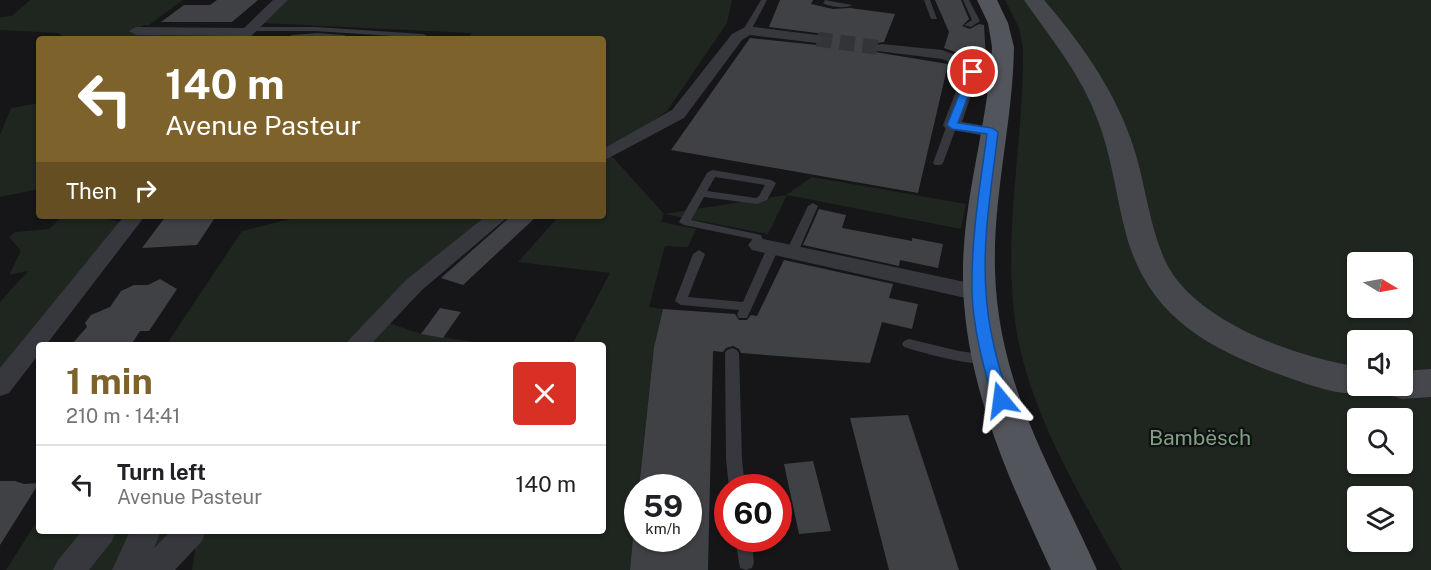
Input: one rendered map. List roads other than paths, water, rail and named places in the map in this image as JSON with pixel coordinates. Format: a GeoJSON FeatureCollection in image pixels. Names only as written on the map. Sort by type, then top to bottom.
{"type":"FeatureCollection","features":[{"type":"Feature","properties":{"kind":"main road"},"geometry":{"type":"LineString","coordinates":[[1034,0],[1074,51],[1108,111],[1148,256],[1161,282],[1187,309],[1233,340],[1285,364],[1347,380]]}},
{"type":"Feature","properties":{"kind":"main road"},"geometry":{"type":"LineString","coordinates":[[978,12],[1000,30],[1003,46],[980,232],[979,293],[989,359],[1001,400],[1030,475],[1074,570]]}},
{"type":"Feature","properties":{"kind":"main road"},"geometry":{"type":"LineString","coordinates":[[1413,384],[1431,383]]}},
{"type":"Feature","properties":{"kind":"street"},"geometry":{"type":"LineString","coordinates":[[136,31],[245,33],[281,0]]}},
{"type":"Feature","properties":{"kind":"street"},"geometry":{"type":"LineString","coordinates":[[606,154],[678,114],[737,37],[747,30],[817,39]]}},
{"type":"Feature","properties":{"kind":"street"},"geometry":{"type":"LineString","coordinates":[[882,48],[951,57],[965,60],[973,66],[952,125],[992,132]]}},
{"type":"Feature","properties":{"kind":"street"},"geometry":{"type":"LineString","coordinates":[[0,386],[133,219]]}},
{"type":"Feature","properties":{"kind":"street"},"geometry":{"type":"LineString","coordinates":[[359,342],[414,285],[495,219]]}},
{"type":"Feature","properties":{"kind":"street"},"geometry":{"type":"LineString","coordinates":[[775,248],[979,293]]}},
{"type":"Feature","properties":{"kind":"street"},"geometry":{"type":"LineString","coordinates":[[69,570],[99,534]]}},
{"type":"Feature","properties":{"kind":"street"},"geometry":{"type":"LineString","coordinates":[[128,570],[145,534]]}},
{"type":"Feature","properties":{"kind":"street"},"geometry":{"type":"LineString","coordinates":[[154,570],[188,534]]}},
{"type":"Feature","properties":{"kind":"lane"},"geometry":{"type":"LineString","coordinates":[[747,30],[764,0]]}},
{"type":"Feature","properties":{"kind":"lane"},"geometry":{"type":"LineString","coordinates":[[828,0],[827,3],[848,5]]}},
{"type":"Feature","properties":{"kind":"lane"},"geometry":{"type":"LineString","coordinates":[[920,0],[927,0],[934,17]]}},
{"type":"Feature","properties":{"kind":"lane"},"geometry":{"type":"LineString","coordinates":[[966,0],[975,21],[978,12]]}},
{"type":"Feature","properties":{"kind":"lane"},"geometry":{"type":"LineString","coordinates":[[245,33],[315,29],[423,36]]}},
{"type":"Feature","properties":{"kind":"lane"},"geometry":{"type":"LineString","coordinates":[[938,163],[952,125]]}},
{"type":"Feature","properties":{"kind":"lane"},"geometry":{"type":"LineString","coordinates":[[700,193],[757,201],[763,198],[771,183],[712,173],[700,193],[684,222],[756,237],[775,248]]}},
{"type":"Feature","properties":{"kind":"lane"},"geometry":{"type":"LineString","coordinates":[[699,254],[681,302],[745,310],[775,248],[813,206]]}},
{"type":"Feature","properties":{"kind":"lane"},"geometry":{"type":"LineString","coordinates":[[696,232],[775,248]]}},
{"type":"Feature","properties":{"kind":"lane"},"geometry":{"type":"LineString","coordinates":[[909,344],[959,356],[989,359]]}},
{"type":"Feature","properties":{"kind":"lane"},"geometry":{"type":"LineString","coordinates":[[732,353],[736,474]]}},
{"type":"Feature","properties":{"kind":"lane"},"geometry":{"type":"LineString","coordinates":[[745,552],[746,562]]}},
{"type":"Feature","properties":{"kind":"tunnel"},"geometry":{"type":"LineString","coordinates":[[817,39],[882,48]]}},
{"type":"Feature","properties":{"kind":"park label","name":"Bambësch"},"geometry":{"type":"Point","coordinates":[1200,437]}}]}
